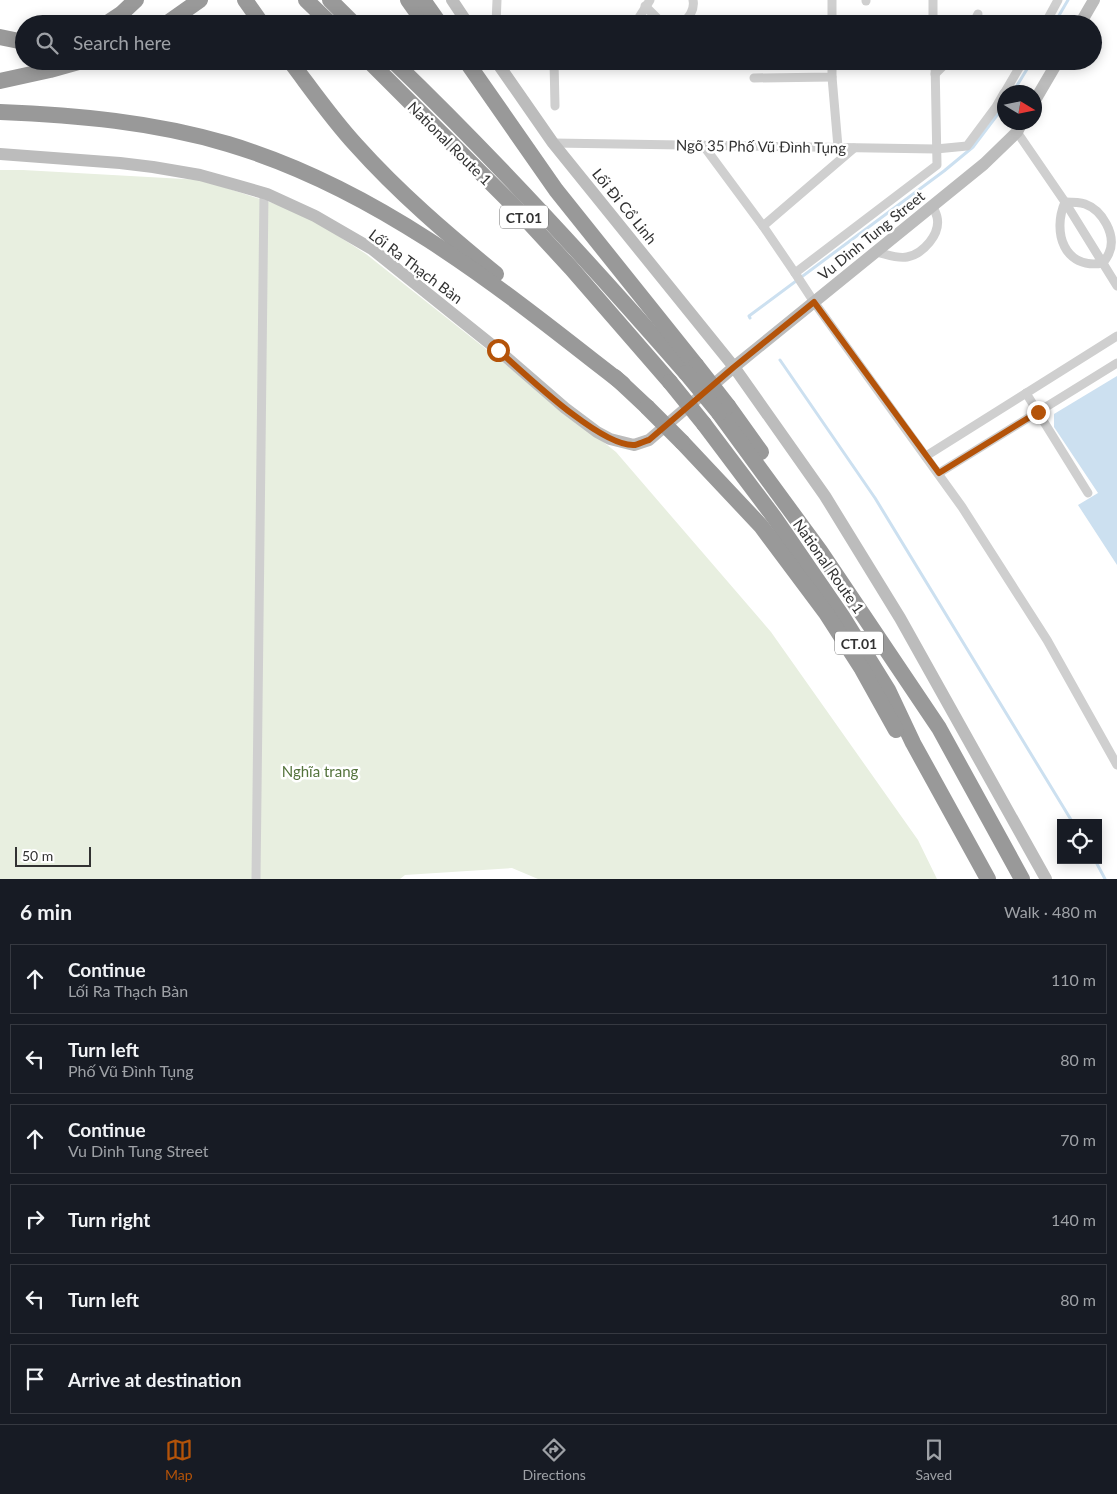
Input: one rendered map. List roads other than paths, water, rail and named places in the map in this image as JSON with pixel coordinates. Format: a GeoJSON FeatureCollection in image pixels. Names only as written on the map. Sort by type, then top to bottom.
{"type":"FeatureCollection","features":[{"type":"Feature","properties":{"kind":"highway"},"geometry":{"type":"LineString","coordinates":[[120,15],[136,0]]}},
{"type":"Feature","properties":{"kind":"highway"},"geometry":{"type":"LineString","coordinates":[[179,15],[200,0]]}},
{"type":"Feature","properties":{"kind":"highway"},"geometry":{"type":"LineString","coordinates":[[245,0],[256,15]]}},
{"type":"Feature","properties":{"kind":"highway"},"geometry":{"type":"LineString","coordinates":[[306,0],[322,15]]}},
{"type":"Feature","properties":{"kind":"highway"},"geometry":{"type":"LineString","coordinates":[[330,0],[345,15]]}},
{"type":"Feature","properties":{"kind":"highway"},"geometry":{"type":"LineString","coordinates":[[408,0],[419,15]]}},
{"type":"Feature","properties":{"kind":"highway"},"geometry":{"type":"LineString","coordinates":[[424,0],[434,15]]}},
{"type":"Feature","properties":{"kind":"highway"},"geometry":{"type":"LineString","coordinates":[[0,37],[15,40]]}},
{"type":"Feature","properties":{"kind":"highway"},"geometry":{"type":"LineString","coordinates":[[3,80],[50,70]]}},
{"type":"Feature","properties":{"kind":"highway"},"geometry":{"type":"LineString","coordinates":[[297,70],[341,128],[402,193],[548,316],[623,384],[682,442],[761,526],[826,613],[862,669],[978,879]]}},
{"type":"Feature","properties":{"kind":"highway","name":"National Route 1"},"geometry":{"type":"LineString","coordinates":[[378,70],[511,203],[571,268],[704,424],[774,517],[847,624],[888,690],[913,743],[988,879]]}},
{"type":"Feature","properties":{"kind":"highway","name":"National Route 1"},"geometry":{"type":"LineString","coordinates":[[402,70],[538,208],[691,369],[724,409],[939,728],[1022,879]]}},
{"type":"Feature","properties":{"kind":"highway"},"geometry":{"type":"LineString","coordinates":[[462,70],[530,151]]}},
{"type":"Feature","properties":{"kind":"highway"},"geometry":{"type":"LineString","coordinates":[[472,70],[556,190],[691,369]]}},
{"type":"Feature","properties":{"kind":"highway"},"geometry":{"type":"LineString","coordinates":[[0,112],[72,116],[144,124],[228,144],[298,169],[379,209],[415,230],[532,312],[623,384]]}},
{"type":"Feature","properties":{"kind":"main road"},"geometry":{"type":"LineString","coordinates":[[452,0],[462,15]]}},
{"type":"Feature","properties":{"kind":"main road"},"geometry":{"type":"LineString","coordinates":[[1085,15],[1094,0]]}},
{"type":"Feature","properties":{"kind":"main road","name":"Lối Đi Cổ Linh"},"geometry":{"type":"LineString","coordinates":[[502,70],[553,143],[734,367],[825,496],[872,569],[1046,879]]}},
{"type":"Feature","properties":{"kind":"main road"},"geometry":{"type":"LineString","coordinates":[[1042,88],[1053,70]]}},
{"type":"Feature","properties":{"kind":"main road","name":"Vu Dinh Tung Street"},"geometry":{"type":"LineString","coordinates":[[634,445],[649,440],[812,298],[876,252],[984,164],[1016,130]]}},
{"type":"Feature","properties":{"kind":"main road","name":"Lối Ra Thạch Bàn"},"geometry":{"type":"LineString","coordinates":[[0,154],[153,167],[200,175],[264,193],[314,216],[372,249],[498,350],[565,408],[597,432],[610,439],[634,445]]}},
{"type":"Feature","properties":{"kind":"street"},"geometry":{"type":"LineString","coordinates":[[496,15],[497,0]]}},
{"type":"Feature","properties":{"kind":"street"},"geometry":{"type":"LineString","coordinates":[[690,15],[694,4],[693,0]]}},
{"type":"Feature","properties":{"kind":"street"},"geometry":{"type":"LineString","coordinates":[[832,0],[832,15]]}},
{"type":"Feature","properties":{"kind":"street"},"geometry":{"type":"LineString","coordinates":[[933,0],[934,15]]}},
{"type":"Feature","properties":{"kind":"street"},"geometry":{"type":"LineString","coordinates":[[1049,15],[1058,0]]}},
{"type":"Feature","properties":{"kind":"street"},"geometry":{"type":"LineString","coordinates":[[640,15],[648,3],[657,15]]}},
{"type":"Feature","properties":{"kind":"street"},"geometry":{"type":"LineString","coordinates":[[554,70],[554,106]]}},
{"type":"Feature","properties":{"kind":"street"},"geometry":{"type":"LineString","coordinates":[[832,70],[838,147]]}},
{"type":"Feature","properties":{"kind":"street"},"geometry":{"type":"LineString","coordinates":[[795,273],[937,165],[935,70]]}},
{"type":"Feature","properties":{"kind":"street"},"geometry":{"type":"LineString","coordinates":[[935,74],[939,70]]}},
{"type":"Feature","properties":{"kind":"street"},"geometry":{"type":"LineString","coordinates":[[1010,85],[1018,70]]}},
{"type":"Feature","properties":{"kind":"street"},"geometry":{"type":"LineString","coordinates":[[754,78],[832,77]]}},
{"type":"Feature","properties":{"kind":"street","name":"Ngõ 35 Phố Vũ Đình Tụng"},"geometry":{"type":"LineString","coordinates":[[553,143],[936,149],[967,146],[997,105]]}},
{"type":"Feature","properties":{"kind":"street"},"geometry":{"type":"LineString","coordinates":[[1021,130],[1117,286]]}},
{"type":"Feature","properties":{"kind":"street"},"geometry":{"type":"LineString","coordinates":[[703,145],[939,473],[1048,640],[1117,765]]}},
{"type":"Feature","properties":{"kind":"street"},"geometry":{"type":"LineString","coordinates":[[763,226],[854,148]]}},
{"type":"Feature","properties":{"kind":"street"},"geometry":{"type":"LineString","coordinates":[[256,879],[264,193]]}},
{"type":"Feature","properties":{"kind":"street"},"geometry":{"type":"LineString","coordinates":[[1065,202],[1086,204],[1095,209],[1102,218],[1112,240],[1110,252],[1103,263],[1092,265],[1082,263],[1073,258],[1066,248],[1059,224],[1065,202]]}},
{"type":"Feature","properties":{"kind":"street"},"geometry":{"type":"LineString","coordinates":[[876,252],[905,257],[925,248],[936,231],[938,218],[933,206]]}},
{"type":"Feature","properties":{"kind":"street"},"geometry":{"type":"LineString","coordinates":[[926,456],[1117,336]]}},
{"type":"Feature","properties":{"kind":"street"},"geometry":{"type":"LineString","coordinates":[[939,473],[1117,363]]}},
{"type":"Feature","properties":{"kind":"street"},"geometry":{"type":"LineString","coordinates":[[1026,393],[1088,493]]}},
{"type":"Feature","properties":{"kind":"water"},"geometry":{"type":"Polygon","coordinates":[[[1117,376],[1117,565],[1078,505],[1098,493],[1054,427],[1054,414],[1117,376]]]}},
{"type":"Feature","properties":{"kind":"waterway"},"geometry":{"type":"LineString","coordinates":[[1059,15],[1068,0]]}},
{"type":"Feature","properties":{"kind":"waterway"},"geometry":{"type":"LineString","coordinates":[[1017,85],[1026,70]]}},
{"type":"Feature","properties":{"kind":"waterway"},"geometry":{"type":"LineString","coordinates":[[750,318],[749,316],[944,171],[973,147],[997,115]]}},
{"type":"Feature","properties":{"kind":"waterway"},"geometry":{"type":"LineString","coordinates":[[780,360],[875,498],[1071,819]]}},
{"type":"Feature","properties":{"kind":"waterway"},"geometry":{"type":"LineString","coordinates":[[1097,864],[1105,879]]}},
{"type":"Feature","properties":{"kind":"park label","name":"Nghĩa trang"},"geometry":{"type":"Point","coordinates":[320,771]}}]}
